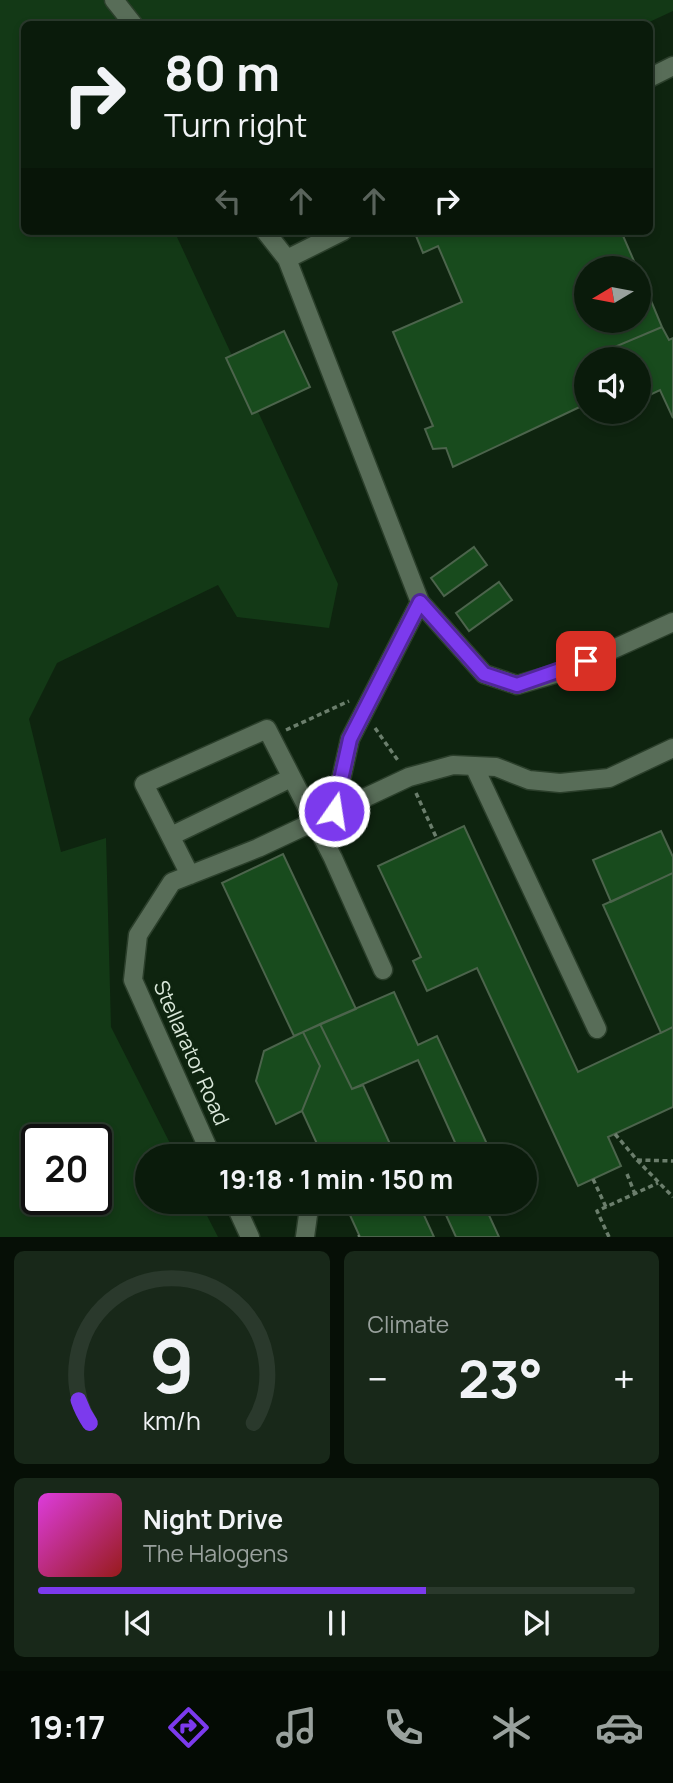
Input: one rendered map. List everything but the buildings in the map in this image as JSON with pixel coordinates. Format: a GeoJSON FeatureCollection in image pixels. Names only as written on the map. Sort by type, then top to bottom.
{"type":"FeatureCollection","features":[{"type":"Feature","properties":{"kind":"street"},"geometry":{"type":"LineString","coordinates":[[114,0],[131,21]]}},
{"type":"Feature","properties":{"kind":"street"},"geometry":{"type":"LineString","coordinates":[[653,76],[673,66]]}},
{"type":"Feature","properties":{"kind":"street"},"geometry":{"type":"LineString","coordinates":[[268,235],[287,259],[420,602],[484,674],[517,685],[565,671],[673,622]]}},
{"type":"Feature","properties":{"kind":"street"},"geometry":{"type":"LineString","coordinates":[[287,259],[335,235]]}},
{"type":"Feature","properties":{"kind":"street"},"geometry":{"type":"LineString","coordinates":[[334,811],[350,739],[420,602]]}},
{"type":"Feature","properties":{"kind":"street"},"geometry":{"type":"LineString","coordinates":[[190,875],[144,784],[267,729],[333,858],[383,970]]}},
{"type":"Feature","properties":{"kind":"street","name":"Stellarator Road"},"geometry":{"type":"LineString","coordinates":[[206,1144],[133,980],[138,935],[172,882],[409,777],[453,765],[496,767],[529,780],[560,783],[609,778],[673,748]]}},
{"type":"Feature","properties":{"kind":"street"},"geometry":{"type":"LineString","coordinates":[[474,766],[597,1029]]}},
{"type":"Feature","properties":{"kind":"street"},"geometry":{"type":"LineString","coordinates":[[171,836],[291,778]]}},
{"type":"Feature","properties":{"kind":"street"},"geometry":{"type":"LineString","coordinates":[[239,1214],[250,1237]]}},
{"type":"Feature","properties":{"kind":"street"},"geometry":{"type":"LineString","coordinates":[[305,1237],[308,1214]]}},
{"type":"Feature","properties":{"kind":"path"},"geometry":{"type":"LineString","coordinates":[[615,1134],[673,1197]]}},
{"type":"Feature","properties":{"kind":"path"},"geometry":{"type":"LineString","coordinates":[[637,1160],[673,1161]]}},
{"type":"Feature","properties":{"kind":"path"},"geometry":{"type":"LineString","coordinates":[[627,1174],[635,1194]]}},
{"type":"Feature","properties":{"kind":"path"},"geometry":{"type":"LineString","coordinates":[[593,1179],[606,1207]]}},
{"type":"Feature","properties":{"kind":"path"},"geometry":{"type":"LineString","coordinates":[[609,1237],[597,1211],[658,1183]]}},
{"type":"Feature","properties":{"kind":"green space"},"geometry":{"type":"Polygon","coordinates":[[[0,0],[673,0],[673,11],[651,21],[21,21],[21,235],[179,235],[177,237],[338,584],[329,628],[237,617],[218,585],[57,663],[29,719],[61,852],[106,838],[111,1027],[170,1144],[135,1144],[135,1214],[206,1214],[218,1237],[0,1237],[0,0]]]}},
{"type":"Feature","properties":{"kind":"route"},"geometry":{"type":"LineString","coordinates":[[334,811],[350,739],[420,602],[484,674],[517,685],[565,671],[586,661]]}}]}
